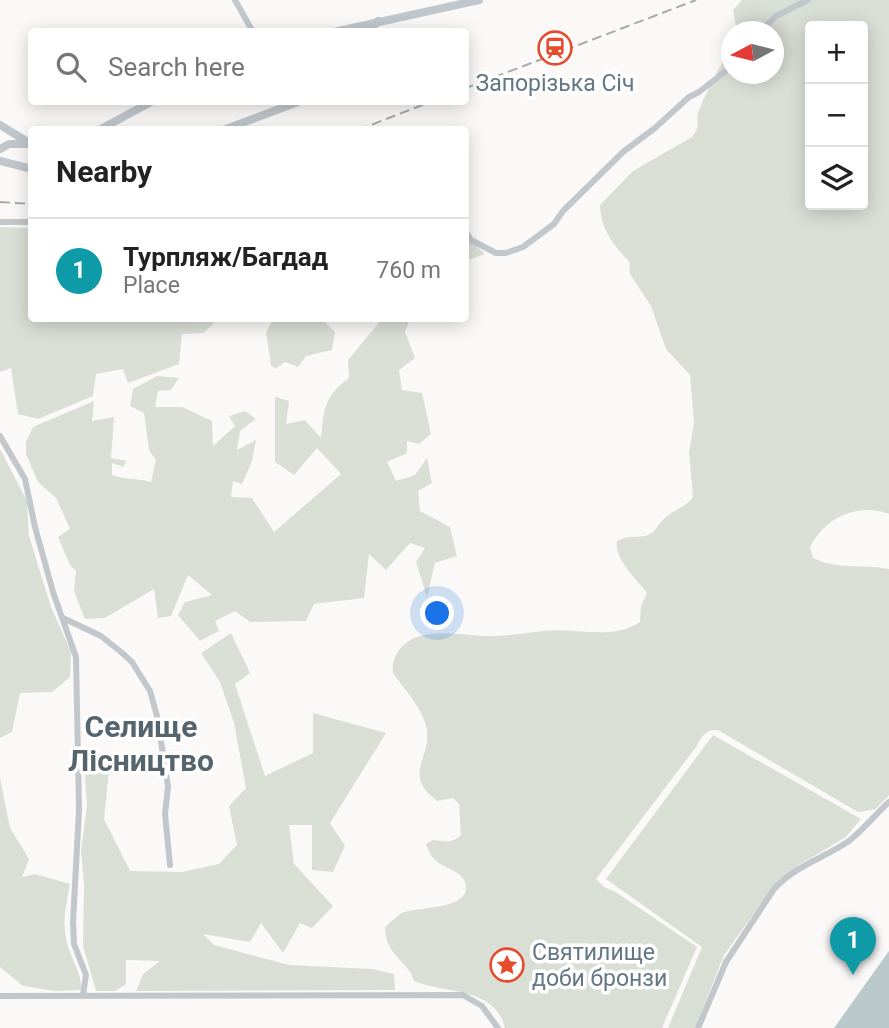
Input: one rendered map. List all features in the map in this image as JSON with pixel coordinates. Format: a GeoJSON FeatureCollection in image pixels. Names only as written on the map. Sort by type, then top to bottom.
{"type":"FeatureCollection","features":[{"type":"Feature","properties":{"kind":"main road"},"geometry":{"type":"LineString","coordinates":[[350,28],[479,0]]}},
{"type":"Feature","properties":{"kind":"main road"},"geometry":{"type":"LineString","coordinates":[[372,28],[378,21]]}},
{"type":"Feature","properties":{"kind":"main road"},"geometry":{"type":"LineString","coordinates":[[106,126],[145,105]]}},
{"type":"Feature","properties":{"kind":"main road"},"geometry":{"type":"LineString","coordinates":[[234,126],[290,105]]}},
{"type":"Feature","properties":{"kind":"main road"},"geometry":{"type":"LineString","coordinates":[[0,125],[28,142]]}},
{"type":"Feature","properties":{"kind":"main road"},"geometry":{"type":"LineString","coordinates":[[0,149],[9,144],[28,144]]}},
{"type":"Feature","properties":{"kind":"main road"},"geometry":{"type":"LineString","coordinates":[[0,162],[28,168]]}},
{"type":"Feature","properties":{"kind":"street"},"geometry":{"type":"LineString","coordinates":[[235,0],[251,28]]}},
{"type":"Feature","properties":{"kind":"street"},"geometry":{"type":"LineString","coordinates":[[771,21],[808,0]]}},
{"type":"Feature","properties":{"kind":"street"},"geometry":{"type":"LineString","coordinates":[[469,237],[495,253],[506,253],[523,247],[554,224],[563,211],[623,152],[689,97],[721,75]]}},
{"type":"Feature","properties":{"kind":"street"},"geometry":{"type":"LineString","coordinates":[[268,114],[282,105]]}},
{"type":"Feature","properties":{"kind":"street"},"geometry":{"type":"LineString","coordinates":[[0,222],[28,222]]}},
{"type":"Feature","properties":{"kind":"street"},"geometry":{"type":"LineString","coordinates":[[0,436],[25,479],[53,592],[76,657],[79,810],[73,922],[74,944],[86,975],[83,995]]}},
{"type":"Feature","properties":{"kind":"street"},"geometry":{"type":"LineString","coordinates":[[63,618],[101,636],[121,652],[132,662],[150,691],[157,716],[168,786],[165,814],[170,865]]}},
{"type":"Feature","properties":{"kind":"street"},"geometry":{"type":"LineString","coordinates":[[698,1028],[726,962],[774,889],[799,868],[850,840],[889,802]]}},
{"type":"Feature","properties":{"kind":"street"},"geometry":{"type":"LineString","coordinates":[[0,996],[463,995],[482,1006],[498,1028]]}},
{"type":"Feature","properties":{"kind":"shaded area"},"geometry":{"type":"Polygon","coordinates":[[[742,0],[889,0],[889,514],[865,510],[843,515],[824,528],[810,547],[813,558],[822,562],[889,569],[889,795],[876,809],[858,812],[718,730],[707,732],[596,879],[604,887],[697,947],[662,1028],[505,1028],[499,1014],[480,998],[414,981],[386,937],[385,927],[402,913],[452,903],[461,898],[465,891],[463,878],[434,859],[426,844],[433,840],[451,841],[461,835],[459,804],[453,798],[437,801],[421,783],[420,767],[427,730],[418,707],[393,673],[394,659],[405,644],[425,635],[499,636],[556,630],[605,632],[629,628],[640,622],[641,606],[647,593],[622,561],[617,541],[649,535],[666,517],[693,497],[689,452],[694,423],[690,375],[666,349],[651,306],[630,274],[629,261],[605,228],[600,205],[633,171],[692,137],[698,126],[702,102],[721,66],[721,84],[784,84],[784,21],[735,21],[733,10],[742,0]]]}},
{"type":"Feature","properties":{"kind":"shaded area"},"geometry":{"type":"Polygon","coordinates":[[[0,227],[28,228],[28,322],[214,322],[204,333],[182,334],[179,364],[128,383],[123,369],[96,374],[93,396],[38,419],[18,414],[11,368],[0,372],[0,227]]]}},
{"type":"Feature","properties":{"kind":"shaded area"},"geometry":{"type":"Polygon","coordinates":[[[469,240],[485,254],[469,260],[469,240]]]}},
{"type":"Feature","properties":{"kind":"shaded area"},"geometry":{"type":"Polygon","coordinates":[[[272,322],[325,322],[335,332],[332,350],[306,356],[298,367],[285,362],[275,369],[271,365],[266,332],[272,322]]]}},
{"type":"Feature","properties":{"kind":"shaded area"},"geometry":{"type":"Polygon","coordinates":[[[380,322],[409,322],[405,332],[415,358],[399,370],[402,390],[422,393],[431,434],[419,444],[407,441],[407,453],[387,462],[396,481],[415,475],[427,458],[432,483],[418,491],[420,511],[450,527],[457,556],[435,563],[427,597],[416,562],[425,548],[410,543],[386,570],[369,554],[364,598],[314,604],[306,621],[250,622],[235,611],[215,621],[219,631],[200,641],[178,615],[185,602],[212,595],[188,575],[171,616],[158,618],[154,589],[105,618],[85,619],[74,591],[76,571],[70,565],[58,537],[70,529],[56,498],[38,482],[26,454],[26,442],[33,427],[94,401],[92,421],[114,417],[111,458],[127,461],[123,467],[112,463],[112,475],[151,482],[156,460],[149,450],[144,413],[130,406],[133,389],[157,376],[179,378],[171,390],[158,391],[155,407],[182,407],[212,421],[213,446],[235,426],[229,416],[245,411],[256,419],[240,431],[237,450],[256,440],[252,461],[242,484],[233,481],[231,497],[252,498],[274,532],[341,474],[317,448],[294,475],[275,462],[275,397],[289,401],[286,424],[305,420],[321,438],[323,419],[330,397],[349,378],[348,360],[380,322]]]}},
{"type":"Feature","properties":{"kind":"shaded area"},"geometry":{"type":"Polygon","coordinates":[[[0,449],[27,501],[29,536],[51,607],[71,652],[70,677],[52,692],[20,693],[12,732],[0,738],[0,449]]]}},
{"type":"Feature","properties":{"kind":"shaded area"},"geometry":{"type":"Polygon","coordinates":[[[231,633],[250,673],[235,684],[265,776],[313,753],[313,713],[386,733],[330,823],[345,846],[333,872],[312,870],[312,825],[289,825],[294,864],[333,906],[312,928],[300,923],[283,953],[261,923],[250,942],[203,934],[214,945],[289,965],[372,969],[394,974],[395,990],[136,991],[143,974],[160,961],[126,960],[126,984],[115,991],[96,991],[83,946],[84,884],[81,851],[87,806],[83,748],[110,761],[104,819],[130,871],[182,872],[219,864],[237,845],[229,806],[246,788],[234,723],[220,682],[201,653],[231,633]]]}},
{"type":"Feature","properties":{"kind":"shaded area"},"geometry":{"type":"Polygon","coordinates":[[[713,735],[861,819],[846,837],[799,865],[777,882],[724,955],[695,1028],[668,1028],[702,947],[606,879],[713,735]]]}},
{"type":"Feature","properties":{"kind":"shaded area"},"geometry":{"type":"Polygon","coordinates":[[[0,778],[10,828],[29,859],[22,877],[35,874],[70,884],[65,911],[65,931],[80,977],[81,990],[55,991],[23,986],[0,967],[0,778]]]}},
{"type":"Feature","properties":{"kind":"shaded area"},"geometry":{"type":"Polygon","coordinates":[[[889,951],[889,1028],[834,1028],[889,951]]]}},
{"type":"Feature","properties":{"kind":"railway"},"geometry":{"type":"LineString","coordinates":[[469,87],[696,0]]}},
{"type":"Feature","properties":{"kind":"railway"},"geometry":{"type":"LineString","coordinates":[[368,126],[422,105]]}},
{"type":"Feature","properties":{"kind":"railway"},"geometry":{"type":"LineString","coordinates":[[0,202],[28,204]]}},
{"type":"Feature","properties":{"kind":"place","name":"Запорізька Січ"},"geometry":{"type":"Point","coordinates":[555,48]}},
{"type":"Feature","properties":{"kind":"place","name":"Святилище доби бронзи"},"geometry":{"type":"Point","coordinates":[507,965]}},
{"type":"Feature","properties":{"kind":"place","name":"Турпляж/Багдад"},"geometry":{"type":"Point","coordinates":[853,975]}},
{"type":"Feature","properties":{"kind":"district","name":"Селище Лісництво"},"geometry":{"type":"Point","coordinates":[141,744]}}]}
